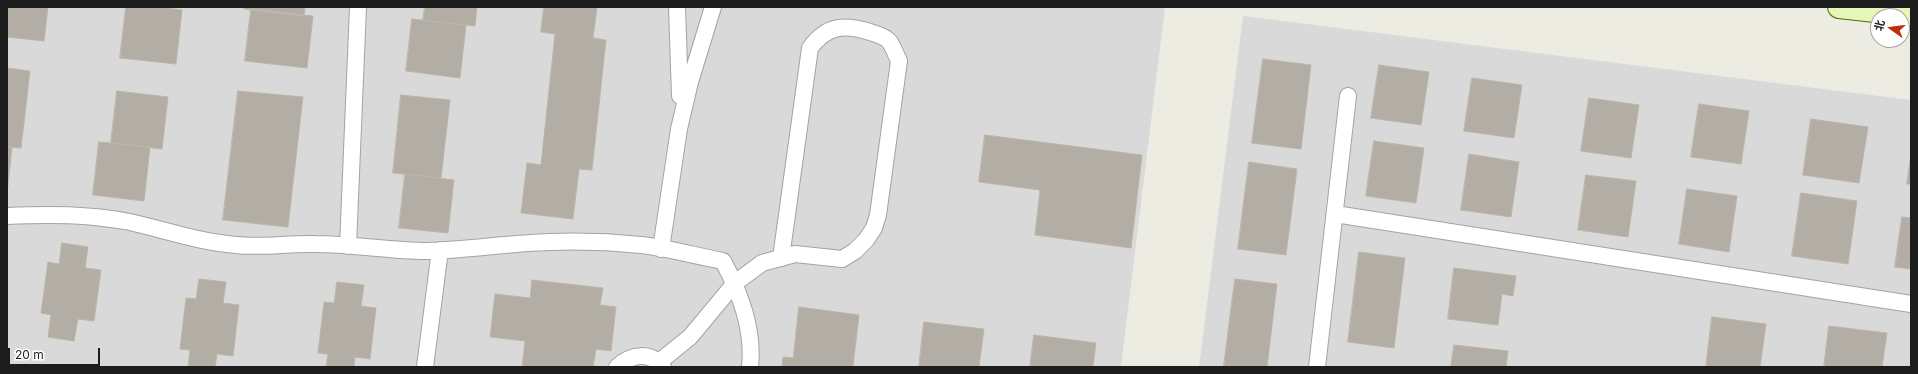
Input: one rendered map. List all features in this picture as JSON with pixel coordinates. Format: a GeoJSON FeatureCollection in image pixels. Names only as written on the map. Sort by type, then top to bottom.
{"type":"FeatureCollection","features":[{"type":"Feature","properties":{"kind":"main road"},"geometry":{"type":"LineString","coordinates":[[1839,7],[1911,15]]}},
{"type":"Feature","properties":{"kind":"lane"},"geometry":{"type":"LineString","coordinates":[[348,246],[358,7]]}},
{"type":"Feature","properties":{"kind":"lane"},"geometry":{"type":"LineString","coordinates":[[677,7],[680,69],[679,129]]}},
{"type":"Feature","properties":{"kind":"lane"},"geometry":{"type":"LineString","coordinates":[[662,249],[679,129],[690,82],[713,7]]}},
{"type":"Feature","properties":{"kind":"lane"},"geometry":{"type":"LineString","coordinates":[[617,367],[624,360],[639,356],[647,356],[661,364],[690,337],[735,283],[762,263],[782,258],[795,254],[842,259],[856,251],[866,240],[874,228],[878,215],[899,61],[889,41],[878,35],[855,28],[839,28],[824,33],[810,48],[782,258]]}},
{"type":"Feature","properties":{"kind":"lane"},"geometry":{"type":"LineString","coordinates":[[1317,367],[1348,96]]}},
{"type":"Feature","properties":{"kind":"lane"},"geometry":{"type":"LineString","coordinates":[[7,216],[58,213],[94,216],[130,222],[200,240],[236,245],[270,246],[305,244],[400,251],[440,250],[550,242],[619,244],[642,245],[722,261],[735,283],[744,307],[749,336],[750,367]]}},
{"type":"Feature","properties":{"kind":"lane"},"geometry":{"type":"LineString","coordinates":[[1334,214],[1911,304]]}},
{"type":"Feature","properties":{"kind":"lane"},"geometry":{"type":"LineString","coordinates":[[425,367],[440,250]]}},
{"type":"Feature","properties":{"kind":"shaded area"},"geometry":{"type":"Polygon","coordinates":[[[7,7],[1165,7],[1121,367],[7,367],[7,7]]]}},
{"type":"Feature","properties":{"kind":"shaded area"},"geometry":{"type":"Polygon","coordinates":[[[1243,16],[1911,100],[1911,367],[1199,367],[1243,16]]]}},
{"type":"Feature","properties":{"kind":"building"},"geometry":{"type":"Polygon","coordinates":[[[7,7],[48,7],[44,41],[7,37],[7,7]]]}},
{"type":"Feature","properties":{"kind":"building"},"geometry":{"type":"Polygon","coordinates":[[[126,7],[160,7],[182,10],[176,64],[120,58],[126,7]]]}},
{"type":"Feature","properties":{"kind":"building"},"geometry":{"type":"Polygon","coordinates":[[[244,7],[305,7],[304,16],[244,9],[244,7]]]}},
{"type":"Feature","properties":{"kind":"building"},"geometry":{"type":"Polygon","coordinates":[[[425,7],[477,7],[475,26],[423,20],[425,7]]]}},
{"type":"Feature","properties":{"kind":"building"},"geometry":{"type":"Polygon","coordinates":[[[544,7],[597,7],[593,38],[606,40],[592,170],[579,169],[573,219],[521,213],[527,163],[541,165],[555,34],[541,32],[544,7]]]}},
{"type":"Feature","properties":{"kind":"building"},"geometry":{"type":"Polygon","coordinates":[[[251,9],[313,16],[307,68],[245,61],[251,9]]]}},
{"type":"Feature","properties":{"kind":"building"},"geometry":{"type":"Polygon","coordinates":[[[412,19],[466,25],[460,78],[406,71],[412,19]]]}},
{"type":"Feature","properties":{"kind":"building"},"geometry":{"type":"Polygon","coordinates":[[[1263,59],[1311,65],[1301,149],[1252,143],[1263,59]]]}},
{"type":"Feature","properties":{"kind":"building"},"geometry":{"type":"Polygon","coordinates":[[[1379,65],[1429,72],[1421,125],[1371,118],[1379,65]]]}},
{"type":"Feature","properties":{"kind":"building"},"geometry":{"type":"Polygon","coordinates":[[[7,68],[30,71],[21,148],[7,147],[7,68]]]}},
{"type":"Feature","properties":{"kind":"building"},"geometry":{"type":"Polygon","coordinates":[[[1472,78],[1522,85],[1514,138],[1464,131],[1472,78]]]}},
{"type":"Feature","properties":{"kind":"building"},"geometry":{"type":"Polygon","coordinates":[[[117,91],[168,97],[162,149],[111,143],[117,91]]]}},
{"type":"Feature","properties":{"kind":"building"},"geometry":{"type":"Polygon","coordinates":[[[238,91],[303,97],[288,227],[223,220],[238,91]]]}},
{"type":"Feature","properties":{"kind":"building"},"geometry":{"type":"Polygon","coordinates":[[[401,95],[450,100],[441,178],[393,173],[401,95]]]}},
{"type":"Feature","properties":{"kind":"building"},"geometry":{"type":"Polygon","coordinates":[[[1589,98],[1639,105],[1631,158],[1581,151],[1589,98]]]}},
{"type":"Feature","properties":{"kind":"building"},"geometry":{"type":"Polygon","coordinates":[[[1699,104],[1749,111],[1741,164],[1691,157],[1699,104]]]}},
{"type":"Feature","properties":{"kind":"building"},"geometry":{"type":"Polygon","coordinates":[[[1811,119],[1868,127],[1859,183],[1803,175],[1811,119]]]}},
{"type":"Feature","properties":{"kind":"building"},"geometry":{"type":"Polygon","coordinates":[[[985,135],[1142,155],[1131,248],[1035,235],[1040,190],[979,182],[985,135]]]}},
{"type":"Feature","properties":{"kind":"building"},"geometry":{"type":"Polygon","coordinates":[[[1374,141],[1424,148],[1416,203],[1366,196],[1374,141]]]}},
{"type":"Feature","properties":{"kind":"building"},"geometry":{"type":"Polygon","coordinates":[[[99,142],[150,147],[144,201],[93,195],[99,142]]]}},
{"type":"Feature","properties":{"kind":"building"},"geometry":{"type":"Polygon","coordinates":[[[7,147],[12,148],[7,193],[7,147]]]}},
{"type":"Feature","properties":{"kind":"building"},"geometry":{"type":"Polygon","coordinates":[[[1469,154],[1519,162],[1511,217],[1461,210],[1469,154]]]}},
{"type":"Feature","properties":{"kind":"building"},"geometry":{"type":"Polygon","coordinates":[[[1911,154],[1911,184],[1907,184],[1911,154]]]}},
{"type":"Feature","properties":{"kind":"building"},"geometry":{"type":"Polygon","coordinates":[[[1249,162],[1297,169],[1286,255],[1238,249],[1249,162]]]}},
{"type":"Feature","properties":{"kind":"building"},"geometry":{"type":"Polygon","coordinates":[[[405,174],[454,180],[448,233],[399,228],[405,174]]]}},
{"type":"Feature","properties":{"kind":"building"},"geometry":{"type":"Polygon","coordinates":[[[1586,175],[1636,181],[1628,237],[1578,230],[1586,175]]]}},
{"type":"Feature","properties":{"kind":"building"},"geometry":{"type":"Polygon","coordinates":[[[1687,189],[1737,196],[1729,252],[1679,244],[1687,189]]]}},
{"type":"Feature","properties":{"kind":"building"},"geometry":{"type":"Polygon","coordinates":[[[1801,193],[1857,201],[1848,264],[1792,256],[1801,193]]]}},
{"type":"Feature","properties":{"kind":"building"},"geometry":{"type":"Polygon","coordinates":[[[1902,217],[1911,218],[1911,269],[1895,267],[1902,217]]]}},
{"type":"Feature","properties":{"kind":"building"},"geometry":{"type":"Polygon","coordinates":[[[62,243],[88,247],[85,268],[101,270],[94,321],[78,319],[74,341],[48,337],[51,315],[41,313],[48,262],[59,264],[62,243]]]}},
{"type":"Feature","properties":{"kind":"building"},"geometry":{"type":"Polygon","coordinates":[[[1359,252],[1405,258],[1394,348],[1348,342],[1359,252]]]}},
{"type":"Feature","properties":{"kind":"building"},"geometry":{"type":"Polygon","coordinates":[[[1454,268],[1516,276],[1513,296],[1502,294],[1498,325],[1448,319],[1454,268]]]}},
{"type":"Feature","properties":{"kind":"building"},"geometry":{"type":"Polygon","coordinates":[[[199,279],[226,282],[223,303],[239,305],[233,356],[217,354],[215,367],[188,367],[190,350],[180,349],[186,298],[196,299],[199,279]]]}},
{"type":"Feature","properties":{"kind":"building"},"geometry":{"type":"Polygon","coordinates":[[[1235,279],[1277,284],[1267,367],[1224,366],[1235,279]]]}},
{"type":"Feature","properties":{"kind":"building"},"geometry":{"type":"Polygon","coordinates":[[[532,280],[603,288],[600,305],[616,307],[611,351],[596,349],[593,367],[522,367],[525,341],[490,337],[495,294],[530,298],[532,280]]]}},
{"type":"Feature","properties":{"kind":"building"},"geometry":{"type":"Polygon","coordinates":[[[337,282],[364,285],[361,306],[376,308],[370,359],[355,357],[354,367],[326,367],[328,354],[318,353],[324,302],[334,303],[337,282]]]}},
{"type":"Feature","properties":{"kind":"building"},"geometry":{"type":"Polygon","coordinates":[[[799,307],[859,315],[853,366],[782,367],[783,357],[793,358],[799,307]]]}},
{"type":"Feature","properties":{"kind":"building"},"geometry":{"type":"Polygon","coordinates":[[[1712,317],[1766,324],[1760,367],[1706,367],[1712,317]]]}},
{"type":"Feature","properties":{"kind":"building"},"geometry":{"type":"Polygon","coordinates":[[[924,322],[984,329],[979,367],[919,367],[924,322]]]}},
{"type":"Feature","properties":{"kind":"building"},"geometry":{"type":"Polygon","coordinates":[[[1829,326],[1887,333],[1882,367],[1824,367],[1829,326]]]}},
{"type":"Feature","properties":{"kind":"building"},"geometry":{"type":"Polygon","coordinates":[[[1034,335],[1096,343],[1093,367],[1030,367],[1034,335]]]}},
{"type":"Feature","properties":{"kind":"building"},"geometry":{"type":"Polygon","coordinates":[[[1454,345],[1508,351],[1506,367],[1451,367],[1454,345]]]}}]}
